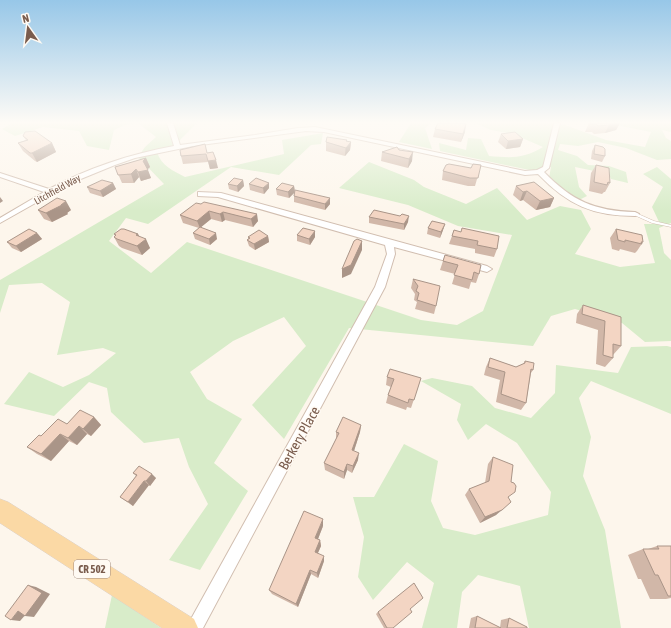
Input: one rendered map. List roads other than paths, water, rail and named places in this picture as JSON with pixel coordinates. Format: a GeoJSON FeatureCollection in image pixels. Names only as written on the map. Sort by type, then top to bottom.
{"type":"FeatureCollection","features":[{"type":"Feature","properties":{"kind":"main road","name":"CR 502"},"geometry":{"type":"LineString","coordinates":[[0,510],[185,628]]}},
{"type":"Feature","properties":{"kind":"street","name":"Litchfield Way"},"geometry":{"type":"LineString","coordinates":[[0,222],[50,192],[79,177],[108,165],[149,152]]}},
{"type":"Feature","properties":{"kind":"street","name":"Litchfield Way"},"geometry":{"type":"LineString","coordinates":[[428,152],[525,173],[540,172]]}},
{"type":"Feature","properties":{"kind":"street"},"geometry":{"type":"LineString","coordinates":[[550,152],[546,168],[540,172],[561,193],[580,204],[615,214],[635,214]]}},
{"type":"Feature","properties":{"kind":"street"},"geometry":{"type":"LineString","coordinates":[[0,175],[50,192]]}},
{"type":"Feature","properties":{"kind":"street"},"geometry":{"type":"LineString","coordinates":[[201,194],[218,195],[487,269]]}},
{"type":"Feature","properties":{"kind":"street","name":"Berkery Place"},"geometry":{"type":"LineString","coordinates":[[194,628],[380,287],[391,254],[389,243]]}},
{"type":"Feature","properties":{"kind":"lane"},"geometry":{"type":"LineString","coordinates":[[635,214],[653,222],[671,226]]}}]}
